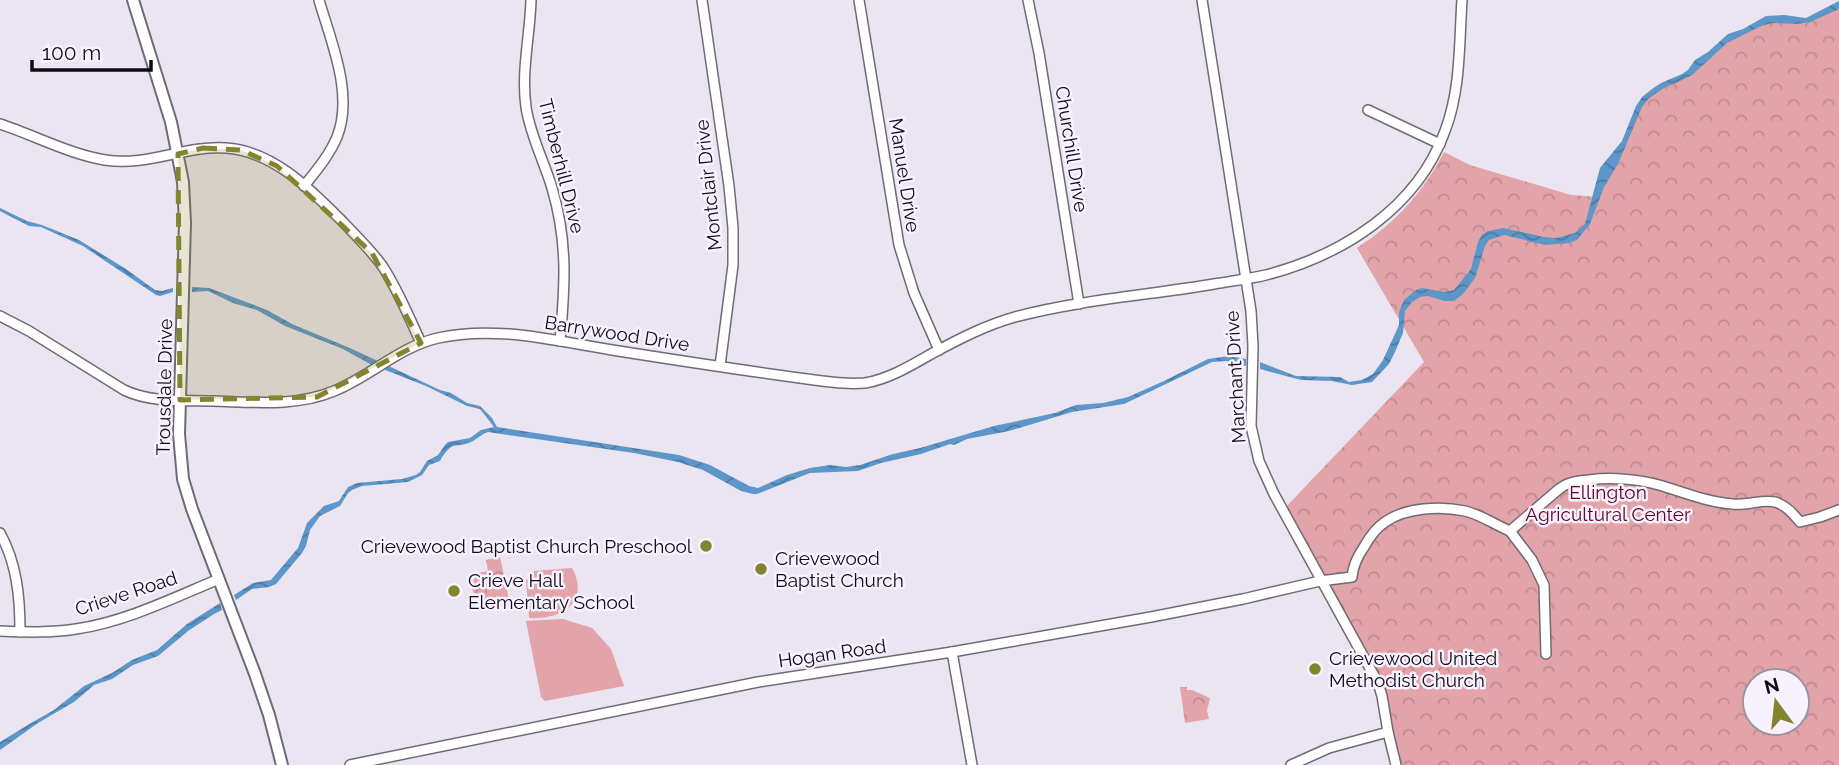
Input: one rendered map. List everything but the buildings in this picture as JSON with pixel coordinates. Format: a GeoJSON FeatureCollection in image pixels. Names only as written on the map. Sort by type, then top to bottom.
{"type":"FeatureCollection","features":[{"type":"Feature","properties":{"kind":"street","name":"Trousdale Drive"},"geometry":{"type":"LineString","coordinates":[[133,0],[166,104],[183,182],[185,223],[179,451],[183,480],[269,715],[282,765]]}},
{"type":"Feature","properties":{"kind":"street"},"geometry":{"type":"LineString","coordinates":[[304,186],[331,150],[338,133],[342,110],[339,72],[319,0]]}},
{"type":"Feature","properties":{"kind":"street","name":"Timberhill Drive"},"geometry":{"type":"LineString","coordinates":[[530,0],[525,61],[526,104],[561,226],[565,269],[560,341]]}},
{"type":"Feature","properties":{"kind":"street","name":"Montclair Drive"},"geometry":{"type":"LineString","coordinates":[[702,0],[733,228],[732,275],[720,366]]}},
{"type":"Feature","properties":{"kind":"street","name":"Manuel Drive"},"geometry":{"type":"LineString","coordinates":[[859,0],[899,245],[914,293],[939,350]]}},
{"type":"Feature","properties":{"kind":"street","name":"Churchill Drive"},"geometry":{"type":"LineString","coordinates":[[1028,0],[1039,52],[1079,304]]}},
{"type":"Feature","properties":{"kind":"street","name":"Marchant Drive"},"geometry":{"type":"LineString","coordinates":[[1202,0],[1247,278],[1253,346],[1251,419],[1254,444],[1269,484],[1378,683],[1396,765]]}},
{"type":"Feature","properties":{"kind":"street","name":"Barrywood Drive"},"geometry":{"type":"LineString","coordinates":[[0,316],[128,392],[149,398],[296,401],[332,392],[421,342],[459,334],[488,332],[822,381],[862,383],[876,380],[986,327],[1011,318],[1280,271],[1317,258],[1375,224],[1412,189],[1440,144],[1448,123],[1457,82],[1462,0]]}},
{"type":"Feature","properties":{"kind":"street"},"geometry":{"type":"LineString","coordinates":[[1368,110],[1440,144]]}},
{"type":"Feature","properties":{"kind":"street"},"geometry":{"type":"LineString","coordinates":[[0,124],[83,155],[105,160],[130,162],[203,148],[249,152],[265,159],[304,186],[378,260],[421,342]]}},
{"type":"Feature","properties":{"kind":"street"},"geometry":{"type":"LineString","coordinates":[[1546,654],[1544,584],[1532,560],[1510,531],[1563,485],[1594,479],[1626,480],[1656,484],[1701,499],[1733,505],[1773,501],[1786,507],[1800,522],[1839,510]]}},
{"type":"Feature","properties":{"kind":"street","name":"Hogan Road"},"geometry":{"type":"LineString","coordinates":[[350,765],[758,682],[952,652],[1352,577],[1355,560],[1368,540],[1387,520],[1402,514],[1429,509],[1455,509],[1477,515],[1510,531]]}},
{"type":"Feature","properties":{"kind":"street"},"geometry":{"type":"LineString","coordinates":[[0,533],[16,573],[20,632]]}},
{"type":"Feature","properties":{"kind":"street","name":"Crieve Road"},"geometry":{"type":"LineString","coordinates":[[0,631],[77,629],[107,622],[219,579]]}},
{"type":"Feature","properties":{"kind":"street"},"geometry":{"type":"LineString","coordinates":[[952,652],[972,765]]}},
{"type":"Feature","properties":{"kind":"street"},"geometry":{"type":"LineString","coordinates":[[1291,765],[1322,750],[1388,732]]}},
{"type":"Feature","properties":{"kind":"highlighted area"},"geometry":{"type":"Polygon","coordinates":[[[203,148],[241,150],[277,166],[372,253],[421,343],[317,397],[180,400],[178,154],[203,148]]]}},
{"type":"Feature","properties":{"kind":"green space","name":"Ellington Agricultural Center"},"geometry":{"type":"Polygon","coordinates":[[[1839,5],[1839,765],[1396,765],[1382,696],[1283,510],[1424,362],[1357,248],[1407,206],[1427,181],[1444,152],[1470,165],[1571,195],[1598,197],[1641,104],[1663,85],[1688,74],[1731,39],[1761,22],[1812,19],[1839,5]]]}},
{"type":"Feature","properties":{"kind":"green space"},"geometry":{"type":"Polygon","coordinates":[[[500,557],[509,600],[479,598],[472,589],[473,582],[478,573],[488,571],[486,560],[500,557]]]}},
{"type":"Feature","properties":{"kind":"green space"},"geometry":{"type":"Polygon","coordinates":[[[572,568],[578,591],[569,607],[551,616],[529,618],[528,576],[534,571],[572,568]]]}},
{"type":"Feature","properties":{"kind":"green space"},"geometry":{"type":"Polygon","coordinates":[[[563,619],[592,628],[611,649],[624,686],[545,701],[541,697],[526,621],[563,619]]]}},
{"type":"Feature","properties":{"kind":"green space"},"geometry":{"type":"Polygon","coordinates":[[[1180,687],[1187,687],[1187,690],[1210,698],[1207,711],[1209,719],[1185,723],[1180,687]]]}},
{"type":"Feature","properties":{"kind":"water"},"geometry":{"type":"Polygon","coordinates":[[[1839,1],[1839,9],[1810,22],[1772,23],[1727,43],[1692,75],[1649,98],[1642,107],[1618,164],[1604,187],[1590,224],[1577,240],[1545,245],[1504,235],[1489,240],[1475,278],[1463,294],[1454,301],[1428,296],[1412,302],[1405,311],[1403,333],[1389,364],[1372,382],[1352,385],[1301,380],[1260,369],[1260,362],[1296,376],[1340,377],[1349,382],[1362,380],[1373,374],[1383,360],[1399,325],[1399,312],[1404,300],[1422,288],[1445,292],[1454,290],[1471,269],[1482,235],[1503,228],[1556,238],[1575,233],[1585,224],[1600,168],[1622,141],[1642,97],[1661,83],[1688,70],[1695,60],[1728,34],[1766,16],[1806,18],[1839,1]]]}},
{"type":"Feature","properties":{"kind":"water"},"geometry":{"type":"Polygon","coordinates":[[[0,208],[79,240],[155,290],[173,288],[173,292],[156,295],[83,246],[41,227],[29,226],[0,211],[0,208]]]}},
{"type":"Feature","properties":{"kind":"water"},"geometry":{"type":"Polygon","coordinates":[[[192,287],[209,288],[267,310],[294,325],[451,393],[467,403],[480,406],[497,427],[679,455],[710,465],[758,488],[810,468],[860,465],[1076,405],[1103,403],[1128,397],[1208,359],[1229,356],[1246,359],[1246,366],[1227,361],[1212,362],[1124,404],[1072,412],[858,471],[810,473],[757,494],[741,491],[703,470],[678,462],[488,432],[467,444],[451,447],[440,461],[429,465],[422,475],[408,482],[362,486],[352,490],[340,506],[320,516],[310,530],[302,553],[276,584],[252,589],[236,600],[234,595],[253,583],[271,580],[298,548],[307,523],[324,506],[339,501],[348,487],[357,483],[416,475],[448,442],[470,438],[481,430],[494,427],[480,409],[467,406],[370,364],[343,349],[285,326],[257,310],[233,303],[208,291],[192,292],[192,287]]]}},
{"type":"Feature","properties":{"kind":"water"},"geometry":{"type":"Polygon","coordinates":[[[220,603],[222,610],[188,631],[158,656],[133,665],[112,679],[94,685],[74,702],[0,750],[0,742],[54,710],[84,686],[157,650],[187,624],[220,603]]]}},
{"type":"Feature","properties":{"kind":"place","name":"Crievewood Baptist Church Preschool"},"geometry":{"type":"Point","coordinates":[706,546]}},
{"type":"Feature","properties":{"kind":"place","name":"Crievewood Baptist Church"},"geometry":{"type":"Point","coordinates":[761,569]}},
{"type":"Feature","properties":{"kind":"place","name":"Crieve Hall Elementary School"},"geometry":{"type":"Point","coordinates":[454,591]}},
{"type":"Feature","properties":{"kind":"place","name":"Crievewood United Methodist Church"},"geometry":{"type":"Point","coordinates":[1315,669]}}]}
